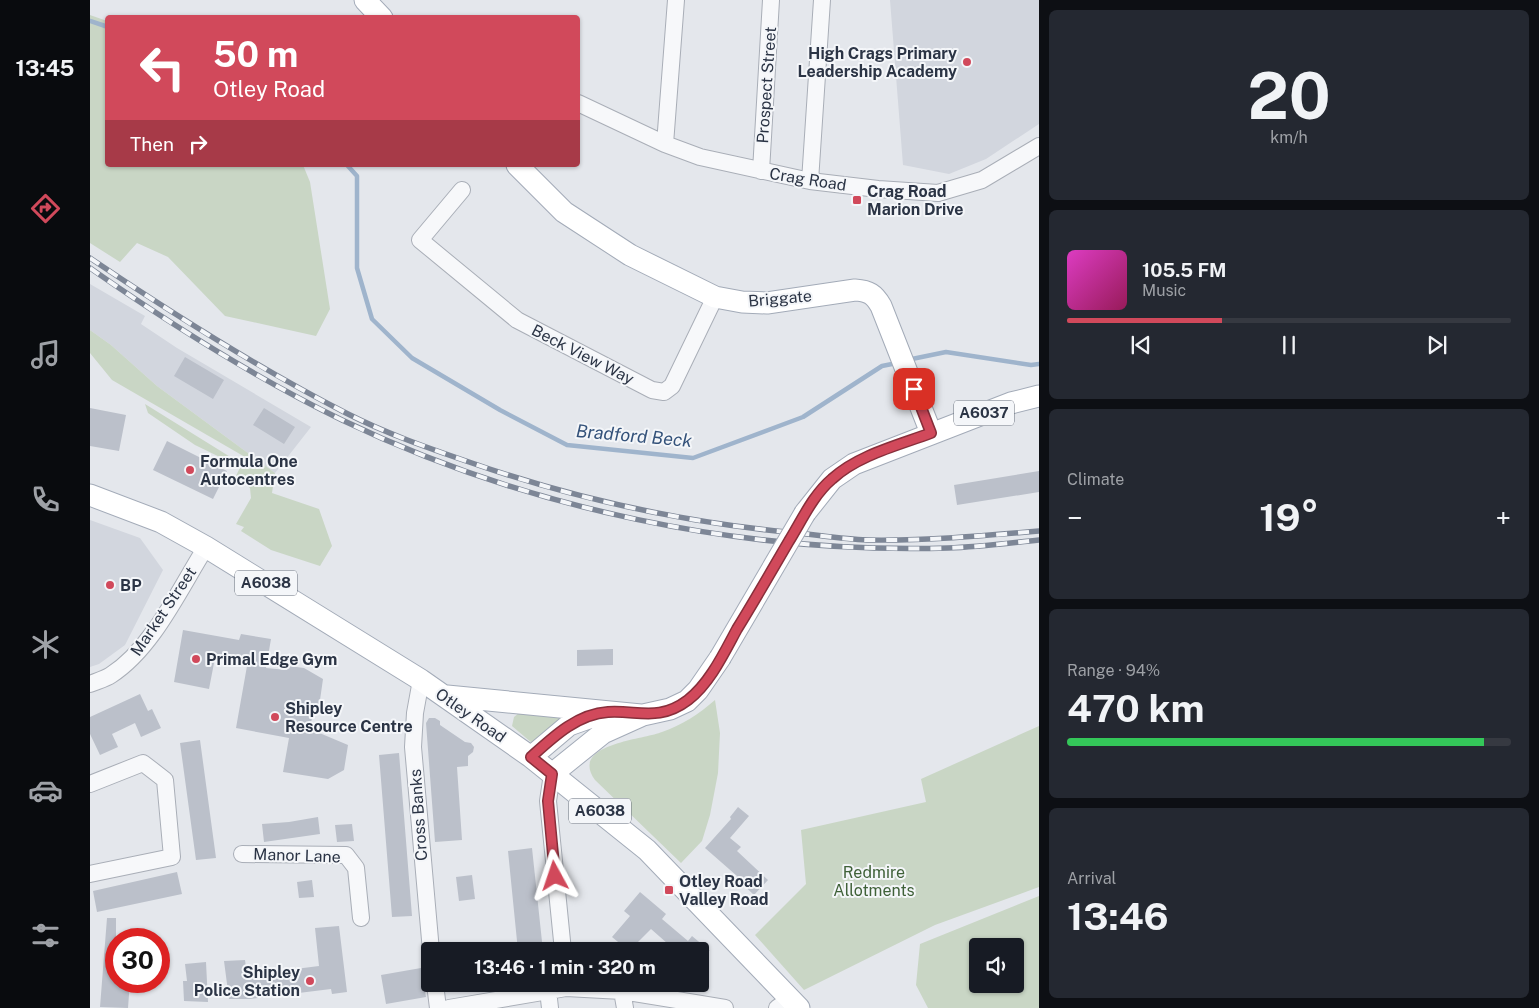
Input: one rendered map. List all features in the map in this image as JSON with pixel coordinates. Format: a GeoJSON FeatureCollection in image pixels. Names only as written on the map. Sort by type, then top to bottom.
{"type":"FeatureCollection","features":[{"type":"Feature","properties":{"kind":"main road"},"geometry":{"type":"LineString","coordinates":[[365,0],[379,15]]}},
{"type":"Feature","properties":{"kind":"main road","name":"Briggate"},"geometry":{"type":"LineString","coordinates":[[519,167],[564,212],[630,255],[715,297],[742,302],[768,303],[855,290],[868,291],[875,296],[881,306],[931,433]]}},
{"type":"Feature","properties":{"kind":"main road","name":"A6037"},"geometry":{"type":"LineString","coordinates":[[444,696],[643,715],[670,710],[687,701],[698,690],[720,658],[806,513],[832,479],[854,464],[931,433],[1010,403],[1039,396]]}},
{"type":"Feature","properties":{"kind":"main road","name":"Otley Road"},"geometry":{"type":"LineString","coordinates":[[90,495],[161,522],[206,547],[421,680],[531,757],[647,850],[789,1005]]}},
{"type":"Feature","properties":{"kind":"main road","name":"A6037"},"geometry":{"type":"LineString","coordinates":[[531,757],[569,725],[584,718],[608,712]]}},
{"type":"Feature","properties":{"kind":"main road","name":"A6037"},"geometry":{"type":"LineString","coordinates":[[552,774],[590,741],[643,715]]}},
{"type":"Feature","properties":{"kind":"street"},"geometry":{"type":"LineString","coordinates":[[666,144],[676,0]]}},
{"type":"Feature","properties":{"kind":"street","name":"Prospect Street"},"geometry":{"type":"LineString","coordinates":[[760,171],[771,0]]}},
{"type":"Feature","properties":{"kind":"street"},"geometry":{"type":"LineString","coordinates":[[810,180],[822,0]]}},
{"type":"Feature","properties":{"kind":"street","name":"Crag Road"},"geometry":{"type":"LineString","coordinates":[[580,104],[666,144],[700,157],[810,180],[878,189],[938,193],[982,180],[1039,146]]}},
{"type":"Feature","properties":{"kind":"street","name":"Beck View Way"},"geometry":{"type":"LineString","coordinates":[[462,190],[420,240],[517,320],[652,390],[664,392],[672,386],[715,297]]}},
{"type":"Feature","properties":{"kind":"street","name":"Market Street"},"geometry":{"type":"LineString","coordinates":[[90,684],[110,676],[136,655],[206,547]]}},
{"type":"Feature","properties":{"kind":"street","name":"Cross Banks"},"geometry":{"type":"LineString","coordinates":[[421,680],[415,713],[413,747],[430,942]]}},
{"type":"Feature","properties":{"kind":"street"},"geometry":{"type":"LineString","coordinates":[[90,784],[143,763],[165,780],[172,856],[90,874]]}},
{"type":"Feature","properties":{"kind":"street"},"geometry":{"type":"LineString","coordinates":[[552,774],[548,801],[562,942]]}},
{"type":"Feature","properties":{"kind":"street","name":"Manor Lane"},"geometry":{"type":"LineString","coordinates":[[242,854],[346,855],[356,868],[361,918]]}},
{"type":"Feature","properties":{"kind":"street"},"geometry":{"type":"LineString","coordinates":[[436,992],[438,1008]]}},
{"type":"Feature","properties":{"kind":"street"},"geometry":{"type":"LineString","coordinates":[[449,1008],[537,992]]}},
{"type":"Feature","properties":{"kind":"street"},"geometry":{"type":"LineString","coordinates":[[548,992],[550,1008]]}},
{"type":"Feature","properties":{"kind":"street"},"geometry":{"type":"LineString","coordinates":[[622,992],[625,1008]]}},
{"type":"Feature","properties":{"kind":"street"},"geometry":{"type":"LineString","coordinates":[[628,992],[725,1008]]}},
{"type":"Feature","properties":{"kind":"shaded area","name":"High Crags Primary Leadership Academy"},"geometry":{"type":"Polygon","coordinates":[[[890,0],[1039,0],[1039,124],[986,159],[949,174],[903,165],[890,0]]]}},
{"type":"Feature","properties":{"kind":"shaded area"},"geometry":{"type":"Polygon","coordinates":[[[90,284],[145,316],[141,324],[177,348],[311,427],[275,473],[157,386],[111,345],[90,330],[90,284]]]}},
{"type":"Feature","properties":{"kind":"shaded area"},"geometry":{"type":"Polygon","coordinates":[[[90,520],[140,538],[163,570],[125,645],[99,664],[90,667],[90,520]]]}},
{"type":"Feature","properties":{"kind":"green space"},"geometry":{"type":"Polygon","coordinates":[[[90,15],[105,20],[105,167],[304,167],[310,182],[330,309],[316,336],[225,316],[168,257],[137,243],[120,262],[90,243],[90,15]]]}},
{"type":"Feature","properties":{"kind":"green space"},"geometry":{"type":"Polygon","coordinates":[[[90,330],[111,345],[157,386],[275,473],[272,493],[319,509],[332,546],[320,566],[271,550],[241,531],[244,527],[236,524],[251,498],[250,488],[236,476],[245,457],[112,380],[90,353],[90,330]]]}},
{"type":"Feature","properties":{"kind":"green space"},"geometry":{"type":"Polygon","coordinates":[[[145,404],[232,458],[230,462],[195,445],[148,413],[145,404]]]}},
{"type":"Feature","properties":{"kind":"green space"},"geometry":{"type":"Polygon","coordinates":[[[715,700],[720,733],[718,773],[710,815],[702,841],[681,863],[595,780],[590,768],[592,758],[600,751],[611,746],[652,735],[676,726],[690,719],[715,700]]]}},
{"type":"Feature","properties":{"kind":"green space"},"geometry":{"type":"Polygon","coordinates":[[[519,713],[572,717],[541,734],[532,743],[512,726],[514,717],[519,713]]]}},
{"type":"Feature","properties":{"kind":"green space","name":"Redmire Allotments"},"geometry":{"type":"Polygon","coordinates":[[[1039,726],[1039,887],[935,925],[804,990],[755,935],[806,884],[801,830],[926,802],[921,779],[1039,726]]]}},
{"type":"Feature","properties":{"kind":"green space"},"geometry":{"type":"Polygon","coordinates":[[[1039,896],[1039,1008],[928,1008],[916,985],[920,944],[1039,896]]]}},
{"type":"Feature","properties":{"kind":"building"},"geometry":{"type":"Polygon","coordinates":[[[185,357],[224,380],[213,399],[174,376],[185,357]]]}},
{"type":"Feature","properties":{"kind":"building"},"geometry":{"type":"Polygon","coordinates":[[[90,408],[126,415],[119,451],[90,446],[90,408]]]}},
{"type":"Feature","properties":{"kind":"building"},"geometry":{"type":"Polygon","coordinates":[[[264,408],[295,427],[284,444],[253,425],[264,408]]]}},
{"type":"Feature","properties":{"kind":"building","name":"Formula One Autocentres"},"geometry":{"type":"Polygon","coordinates":[[[167,441],[227,471],[213,499],[153,470],[167,441]]]}},
{"type":"Feature","properties":{"kind":"building"},"geometry":{"type":"Polygon","coordinates":[[[1039,471],[1039,492],[957,505],[954,485],[1039,471]]]}},
{"type":"Feature","properties":{"kind":"building","name":"Shipley Resource Centre"},"geometry":{"type":"Polygon","coordinates":[[[183,630],[239,640],[241,634],[271,639],[266,668],[287,670],[289,666],[304,668],[323,679],[319,707],[314,706],[310,729],[348,745],[344,770],[328,779],[283,772],[289,738],[236,728],[247,666],[215,658],[209,689],[174,682],[183,630]]]}},
{"type":"Feature","properties":{"kind":"building"},"geometry":{"type":"Polygon","coordinates":[[[613,649],[613,665],[577,666],[577,650],[613,649]]]}},
{"type":"Feature","properties":{"kind":"building"},"geometry":{"type":"Polygon","coordinates":[[[140,694],[148,711],[152,709],[161,728],[141,737],[135,723],[112,734],[118,747],[100,755],[90,734],[90,717],[140,694]]]}},
{"type":"Feature","properties":{"kind":"building"},"geometry":{"type":"Polygon","coordinates":[[[429,718],[435,718],[440,721],[440,725],[465,742],[471,743],[474,747],[473,752],[468,756],[468,766],[457,767],[462,840],[435,842],[426,723],[429,718]]]}},
{"type":"Feature","properties":{"kind":"building"},"geometry":{"type":"Polygon","coordinates":[[[200,740],[216,858],[196,860],[180,743],[200,740]]]}},
{"type":"Feature","properties":{"kind":"building"},"geometry":{"type":"Polygon","coordinates":[[[399,753],[412,916],[392,917],[379,755],[399,753]]]}},
{"type":"Feature","properties":{"kind":"building"},"geometry":{"type":"Polygon","coordinates":[[[738,807],[749,816],[730,838],[741,847],[737,851],[768,880],[754,895],[736,878],[737,876],[705,848],[731,819],[730,817],[738,807]]]}},
{"type":"Feature","properties":{"kind":"building"},"geometry":{"type":"Polygon","coordinates":[[[318,817],[320,834],[264,842],[262,824],[318,817]]]}},
{"type":"Feature","properties":{"kind":"building"},"geometry":{"type":"Polygon","coordinates":[[[352,824],[354,841],[337,842],[335,825],[352,824]]]}},
{"type":"Feature","properties":{"kind":"building"},"geometry":{"type":"Polygon","coordinates":[[[532,848],[542,942],[517,942],[508,851],[532,848]]]}},
{"type":"Feature","properties":{"kind":"building"},"geometry":{"type":"Polygon","coordinates":[[[177,872],[182,894],[97,912],[93,891],[177,872]]]}},
{"type":"Feature","properties":{"kind":"building"},"geometry":{"type":"Polygon","coordinates":[[[472,875],[475,899],[459,901],[456,877],[472,875]]]}},
{"type":"Feature","properties":{"kind":"building"},"geometry":{"type":"Polygon","coordinates":[[[312,880],[314,897],[299,898],[297,882],[312,880]]]}},
{"type":"Feature","properties":{"kind":"building"},"geometry":{"type":"Polygon","coordinates":[[[640,892],[666,914],[662,919],[688,941],[692,936],[699,942],[666,942],[651,929],[638,942],[618,942],[612,937],[630,916],[624,911],[640,892]]]}},
{"type":"Feature","properties":{"kind":"building"},"geometry":{"type":"Polygon","coordinates":[[[107,918],[116,918],[116,928],[106,928],[107,918]]]}},
{"type":"Feature","properties":{"kind":"building"},"geometry":{"type":"Polygon","coordinates":[[[339,926],[347,992],[332,994],[331,989],[250,999],[229,999],[224,961],[245,960],[247,975],[319,966],[315,928],[339,926]]]}},
{"type":"Feature","properties":{"kind":"building"},"geometry":{"type":"Polygon","coordinates":[[[105,943],[105,993],[129,993],[128,1008],[100,1007],[105,943]]]}},
{"type":"Feature","properties":{"kind":"building"},"geometry":{"type":"Polygon","coordinates":[[[206,962],[208,1002],[184,1001],[183,981],[187,981],[185,964],[206,962]]]}},
{"type":"Feature","properties":{"kind":"building"},"geometry":{"type":"Polygon","coordinates":[[[421,968],[421,992],[425,992],[426,997],[386,1004],[381,975],[421,968]]]}},
{"type":"Feature","properties":{"kind":"waterway","name":"Bradford Beck"},"geometry":{"type":"LineString","coordinates":[[90,21],[105,26]]}},
{"type":"Feature","properties":{"kind":"waterway","name":"Bradford Beck"},"geometry":{"type":"LineString","coordinates":[[349,167],[357,176],[357,268],[372,319],[412,358],[500,410],[567,445],[693,458],[803,417],[882,366],[897,363]]}},
{"type":"Feature","properties":{"kind":"waterway","name":"Bradford Beck"},"geometry":{"type":"LineString","coordinates":[[907,360],[946,352],[1031,365],[1039,364]]}},
{"type":"Feature","properties":{"kind":"railway"},"geometry":{"type":"LineString","coordinates":[[90,258],[216,340],[346,413],[422,446],[547,487],[665,515],[847,539],[931,539],[1039,531]]}},
{"type":"Feature","properties":{"kind":"railway"},"geometry":{"type":"LineString","coordinates":[[90,268],[213,349],[277,386],[342,420],[413,451],[486,478],[561,501],[638,520],[715,534],[793,543],[871,548],[948,548],[1039,540]]}},
{"type":"Feature","properties":{"kind":"place","name":"High Crags Primary Leadership Academy"},"geometry":{"type":"Point","coordinates":[967,62]}},
{"type":"Feature","properties":{"kind":"place","name":"Crag Road Marion Drive"},"geometry":{"type":"Point","coordinates":[857,200]}},
{"type":"Feature","properties":{"kind":"place","name":"Formula One Autocentres"},"geometry":{"type":"Point","coordinates":[190,470]}},
{"type":"Feature","properties":{"kind":"place","name":"BP"},"geometry":{"type":"Point","coordinates":[110,585]}},
{"type":"Feature","properties":{"kind":"place","name":"Primal Edge Gym"},"geometry":{"type":"Point","coordinates":[196,659]}},
{"type":"Feature","properties":{"kind":"place","name":"Shipley Resource Centre"},"geometry":{"type":"Point","coordinates":[275,717]}},
{"type":"Feature","properties":{"kind":"place","name":"Otley Road Valley Road"},"geometry":{"type":"Point","coordinates":[669,890]}},
{"type":"Feature","properties":{"kind":"place","name":"Shipley Police Station"},"geometry":{"type":"Point","coordinates":[310,981]}},
{"type":"Feature","properties":{"kind":"route"},"geometry":{"type":"LineString","coordinates":[[555,876],[548,801],[552,774],[531,757],[558,733],[584,718],[608,712],[643,715],[658,713],[670,710],[687,701],[698,690],[720,658],[808,509],[832,479],[854,464],[931,433],[914,389]]}}]}
